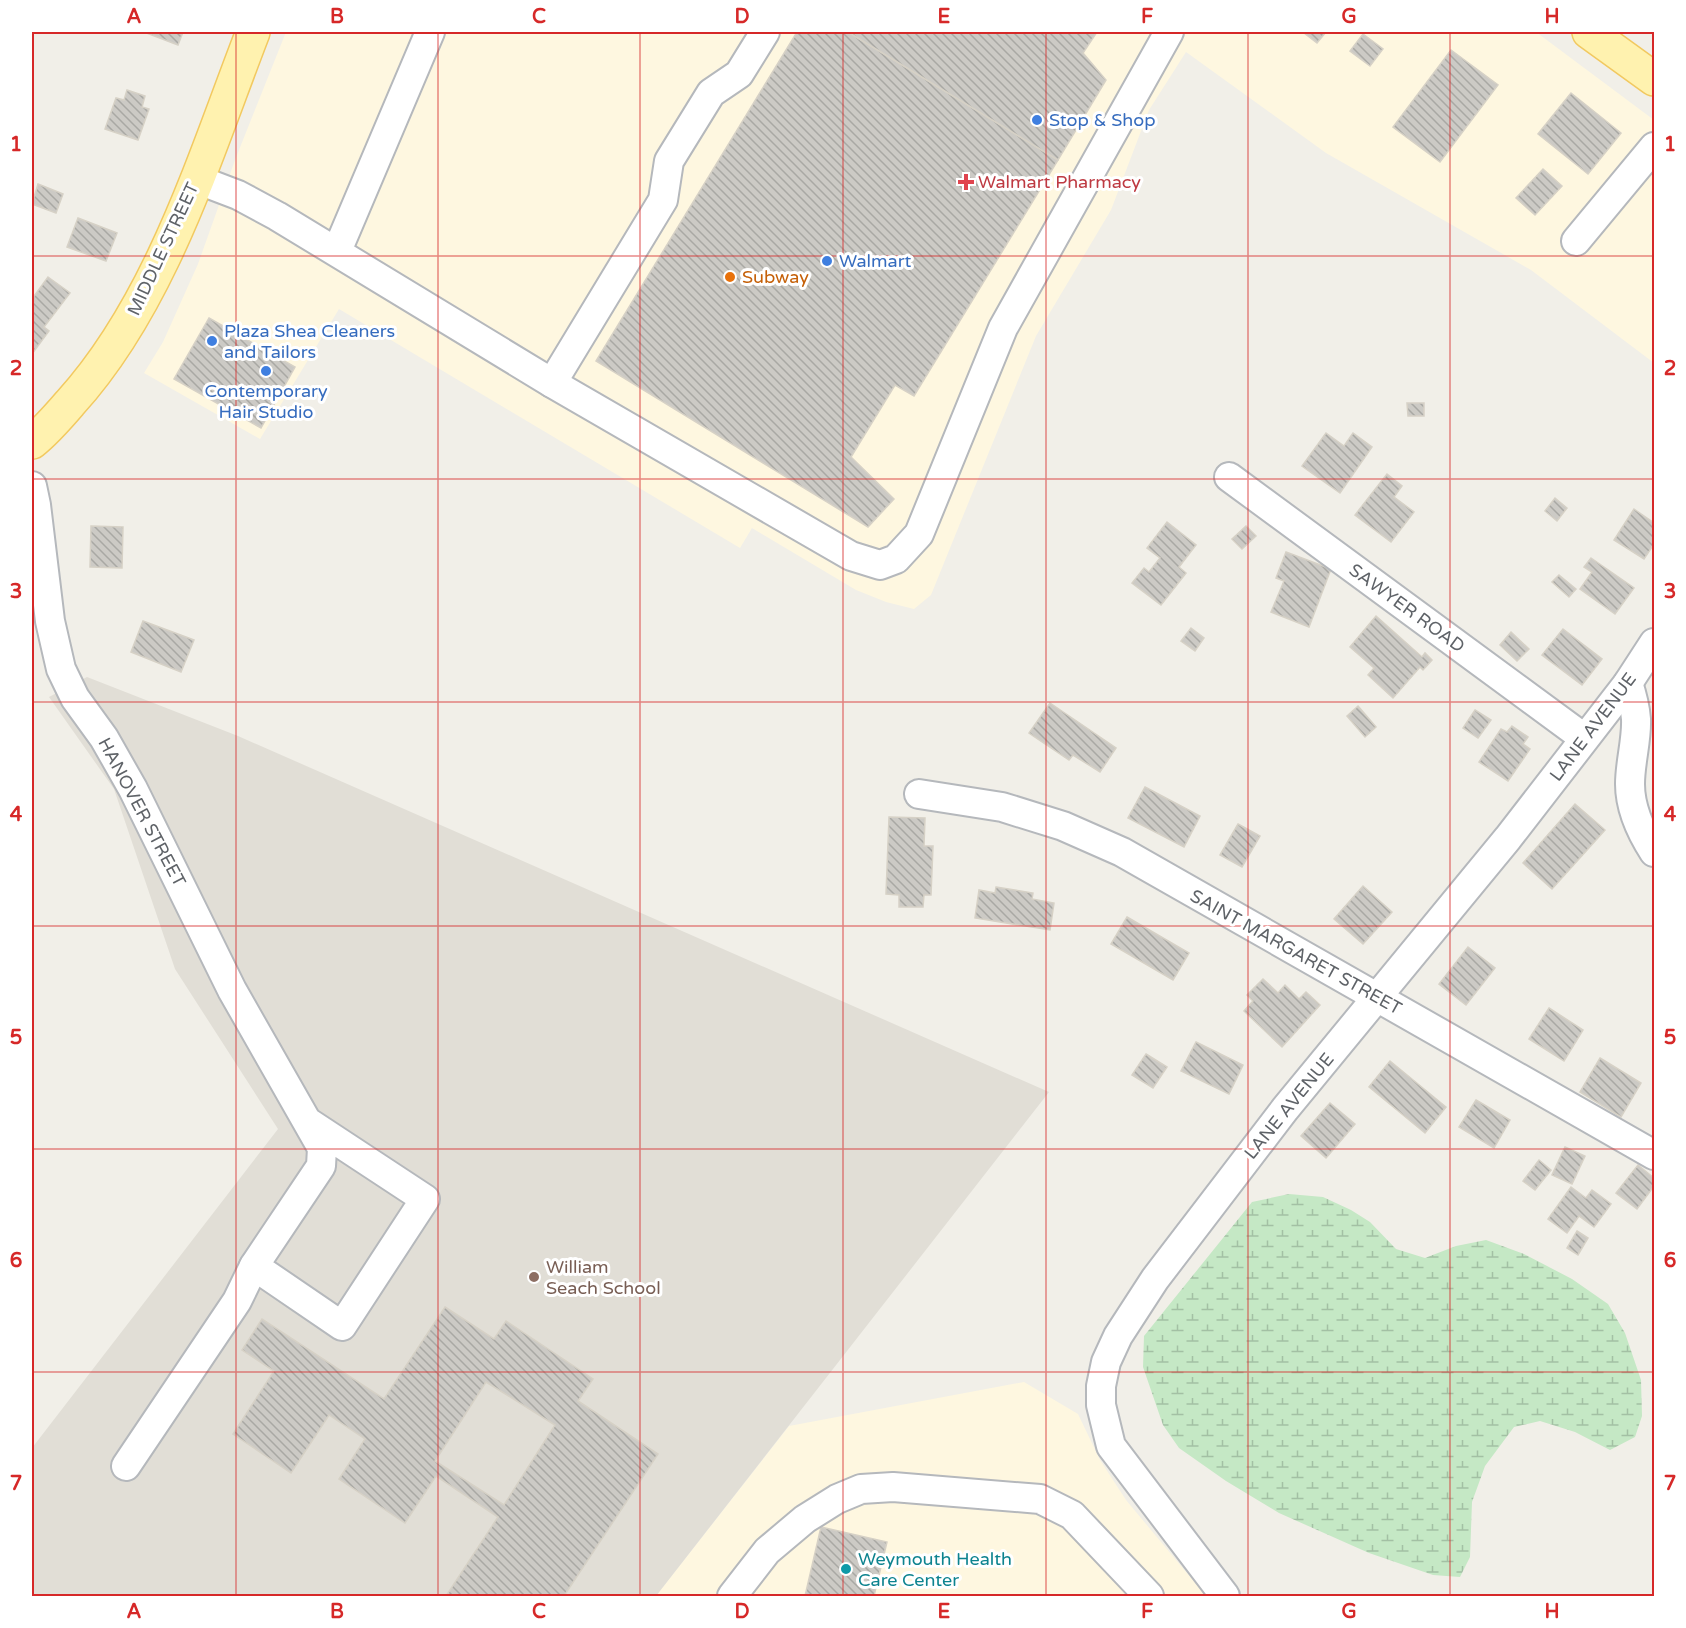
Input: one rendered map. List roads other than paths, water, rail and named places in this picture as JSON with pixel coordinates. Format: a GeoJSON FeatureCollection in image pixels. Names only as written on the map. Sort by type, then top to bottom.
{"type":"FeatureCollection","features":[{"type":"Feature","properties":{"kind":"main road","name":"MIDDLE STREET"},"geometry":{"type":"LineString","coordinates":[[32,442],[46,431],[86,385],[121,338],[167,248],[253,32]]}},
{"type":"Feature","properties":{"kind":"main road"},"geometry":{"type":"LineString","coordinates":[[1589,32],[1654,79]]}},
{"type":"Feature","properties":{"kind":"street"},"geometry":{"type":"LineString","coordinates":[[337,251],[430,32]]}},
{"type":"Feature","properties":{"kind":"street"},"geometry":{"type":"LineString","coordinates":[[552,383],[663,200],[669,161],[711,93],[739,74],[765,32]]}},
{"type":"Feature","properties":{"kind":"street"},"geometry":{"type":"LineString","coordinates":[[196,179],[238,195],[337,251],[552,383],[851,556],[880,566],[896,559],[919,534],[1003,328],[1169,32]]}},
{"type":"Feature","properties":{"kind":"street"},"geometry":{"type":"LineString","coordinates":[[1576,241],[1654,147]]}},
{"type":"Feature","properties":{"kind":"street","name":"SAWYER ROAD"},"geometry":{"type":"LineString","coordinates":[[1229,477],[1584,738]]}},
{"type":"Feature","properties":{"kind":"street","name":"HANOVER STREET"},"geometry":{"type":"LineString","coordinates":[[32,486],[50,621],[61,669],[75,698],[104,738],[133,789],[232,990],[321,1148],[321,1166],[254,1266],[237,1301],[126,1466]]}},
{"type":"Feature","properties":{"kind":"street","name":"LANE AVENUE"},"geometry":{"type":"LineString","coordinates":[[1225,1596],[1111,1446],[1101,1405],[1101,1386],[1106,1362],[1118,1336],[1155,1279],[1285,1109],[1508,838],[1628,683],[1654,643]]}},
{"type":"Feature","properties":{"kind":"street"},"geometry":{"type":"LineString","coordinates":[[1628,683],[1634,701],[1636,721],[1631,764],[1632,803],[1641,829],[1654,852]]}},
{"type":"Feature","properties":{"kind":"street","name":"SAINT MARGARET STREET"},"geometry":{"type":"LineString","coordinates":[[919,794],[1002,807],[1063,826],[1122,852],[1654,1155]]}},
{"type":"Feature","properties":{"kind":"street"},"geometry":{"type":"LineString","coordinates":[[254,1266],[342,1326],[425,1199],[308,1122]]}},
{"type":"Feature","properties":{"kind":"street"},"geometry":{"type":"LineString","coordinates":[[732,1596],[767,1551],[805,1519],[837,1499],[861,1489],[893,1487],[1040,1499],[1072,1515],[1149,1596]]}},
{"type":"Feature","properties":{"kind":"place","name":"Stop & Shop"},"geometry":{"type":"Point","coordinates":[1037,120]}},
{"type":"Feature","properties":{"kind":"place","name":"Walmart Pharmacy"},"geometry":{"type":"Point","coordinates":[966,182]}},
{"type":"Feature","properties":{"kind":"place","name":"Walmart"},"geometry":{"type":"Point","coordinates":[827,261]}},
{"type":"Feature","properties":{"kind":"place","name":"Subway"},"geometry":{"type":"Point","coordinates":[730,277]}},
{"type":"Feature","properties":{"kind":"place","name":"Plaza Shea Cleaners and Tailors"},"geometry":{"type":"Point","coordinates":[212,341]}},
{"type":"Feature","properties":{"kind":"place","name":"Contemporary Hair Studio"},"geometry":{"type":"Point","coordinates":[266,371]}},
{"type":"Feature","properties":{"kind":"place","name":"William Seach School"},"geometry":{"type":"Point","coordinates":[534,1277]}},
{"type":"Feature","properties":{"kind":"place","name":"Weymouth Health Care Center"},"geometry":{"type":"Point","coordinates":[846,1569]}}]}
